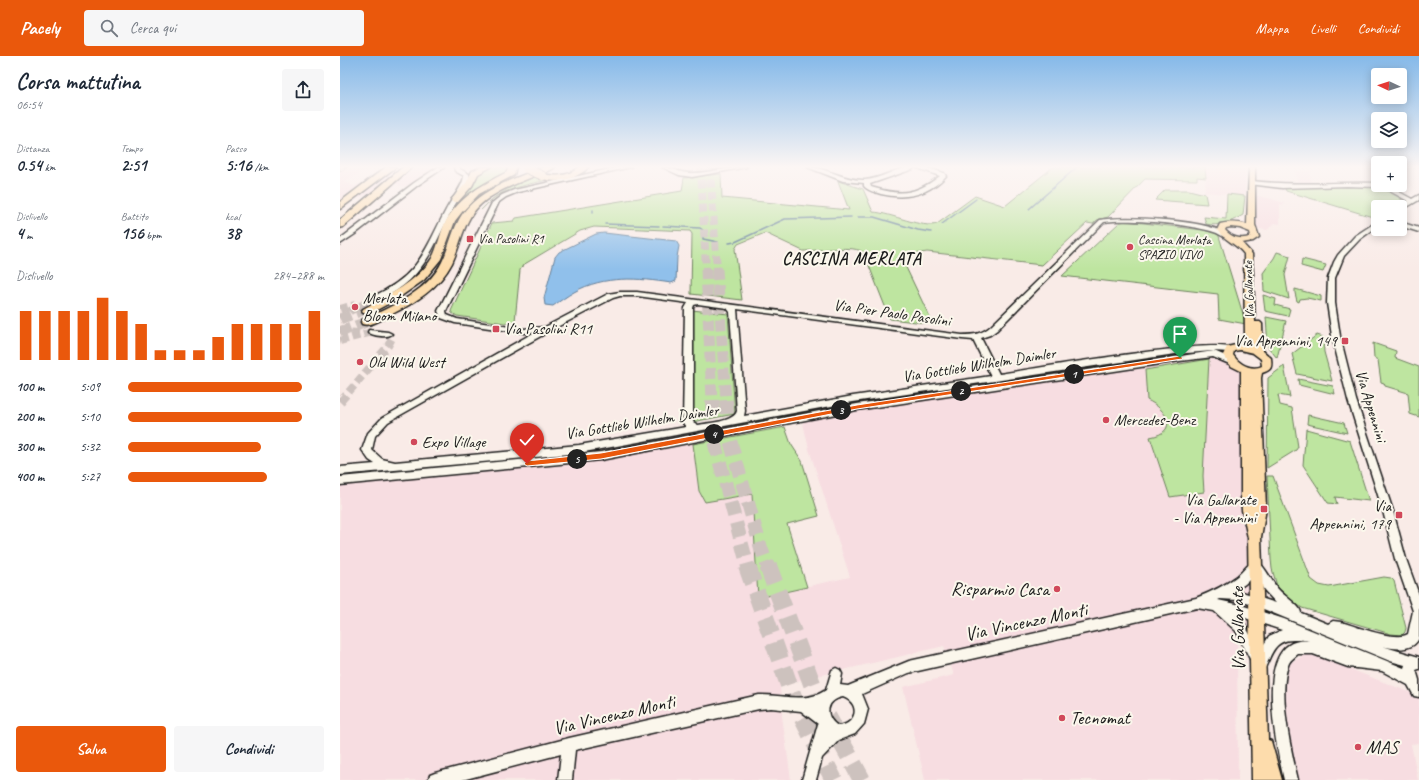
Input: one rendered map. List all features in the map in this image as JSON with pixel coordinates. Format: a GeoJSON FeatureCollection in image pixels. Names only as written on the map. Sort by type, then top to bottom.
{"type":"FeatureCollection","features":[{"type":"Feature","properties":{"kind":"highway"},"geometry":{"type":"LineString","coordinates":[[341,222],[362,201]]}},
{"type":"Feature","properties":{"kind":"highway"},"geometry":{"type":"LineString","coordinates":[[341,222],[367,201]]}},
{"type":"Feature","properties":{"kind":"highway"},"geometry":{"type":"LineString","coordinates":[[368,310],[403,291],[420,278],[433,264],[458,203],[462,201]]}},
{"type":"Feature","properties":{"kind":"highway"},"geometry":{"type":"LineString","coordinates":[[458,203],[464,201]]}},
{"type":"Feature","properties":{"kind":"highway"},"geometry":{"type":"LineString","coordinates":[[366,322],[408,300],[432,282],[447,261],[461,224],[469,211],[480,201]]}},
{"type":"Feature","properties":{"kind":"main road","name":"Via Gallarate"},"geometry":{"type":"LineString","coordinates":[[1252,201],[1251,236],[1248,244],[1254,255],[1258,352]]}},
{"type":"Feature","properties":{"kind":"main road"},"geometry":{"type":"LineString","coordinates":[[1228,236],[1221,230],[1223,226],[1244,223],[1252,212]]}},
{"type":"Feature","properties":{"kind":"main road"},"geometry":{"type":"LineString","coordinates":[[1238,225],[1251,236]]}},
{"type":"Feature","properties":{"kind":"main road","name":"Via Gallarate"},"geometry":{"type":"LineString","coordinates":[[1228,236],[1241,240],[1251,236]]}},
{"type":"Feature","properties":{"kind":"main road","name":"Via Gallarate"},"geometry":{"type":"LineString","coordinates":[[1228,236],[1242,246],[1248,254],[1251,332],[1250,341],[1243,347]]}},
{"type":"Feature","properties":{"kind":"main road"},"geometry":{"type":"LineString","coordinates":[[1236,347],[1243,347],[1258,352],[1266,358],[1268,362],[1267,366],[1263,370],[1257,371],[1246,369],[1232,362],[1228,355],[1230,349],[1236,347]]}},
{"type":"Feature","properties":{"kind":"main road","name":"Via Gallarate"},"geometry":{"type":"LineString","coordinates":[[1246,369],[1247,497],[1248,510],[1255,538],[1260,720]]}},
{"type":"Feature","properties":{"kind":"main road","name":"Via Gallarate"},"geometry":{"type":"LineString","coordinates":[[1255,538],[1260,509],[1257,371]]}},
{"type":"Feature","properties":{"kind":"main road"},"geometry":{"type":"LineString","coordinates":[[1260,720],[1261,780]]}},
{"type":"Feature","properties":{"kind":"main road"},"geometry":{"type":"LineString","coordinates":[[1260,720],[1273,780]]}},
{"type":"Feature","properties":{"kind":"street"},"geometry":{"type":"LineString","coordinates":[[340,242],[360,229],[395,201]]}},
{"type":"Feature","properties":{"kind":"street","name":"Via Pier Paolo Pasolini"},"geometry":{"type":"LineString","coordinates":[[497,201],[442,311],[444,316],[455,321],[524,331],[538,330],[554,325]]}},
{"type":"Feature","properties":{"kind":"street"},"geometry":{"type":"LineString","coordinates":[[1407,204],[1412,201]]}},
{"type":"Feature","properties":{"kind":"street"},"geometry":{"type":"LineString","coordinates":[[375,299],[402,283],[419,267],[458,203]]}},
{"type":"Feature","properties":{"kind":"street","name":"Via Pier Paolo Pasolini"},"geometry":{"type":"LineString","coordinates":[[395,466],[377,462],[370,458],[367,450],[371,435],[385,420],[554,325],[602,300],[620,294],[637,294],[960,337],[976,337],[984,336],[994,328],[1102,221],[1118,219],[1187,226],[1214,230],[1228,236]]}},
{"type":"Feature","properties":{"kind":"street","name":"Via Pier Paolo Pasolini"},"geometry":{"type":"LineString","coordinates":[[1187,226],[1223,226]]}},
{"type":"Feature","properties":{"kind":"street"},"geometry":{"type":"LineString","coordinates":[[1407,226],[1419,230]]}},
{"type":"Feature","properties":{"kind":"street","name":"Via Appennini"},"geometry":{"type":"LineString","coordinates":[[1325,628],[1336,627],[1396,643],[1406,643],[1410,642],[1414,636],[1419,611],[1398,552],[1387,507],[1352,406],[1332,321],[1331,285],[1338,260],[1353,242],[1371,228]]}},
{"type":"Feature","properties":{"kind":"street"},"geometry":{"type":"LineString","coordinates":[[698,428],[692,427],[688,422],[688,340],[689,308],[691,304],[699,302]]}},
{"type":"Feature","properties":{"kind":"street","name":"Via Gottlieb Wilhelm Daimler"},"geometry":{"type":"LineString","coordinates":[[729,306],[734,311],[741,412],[740,416],[733,422]]}},
{"type":"Feature","properties":{"kind":"street"},"geometry":{"type":"LineString","coordinates":[[372,332],[388,334]]}},
{"type":"Feature","properties":{"kind":"street"},"geometry":{"type":"LineString","coordinates":[[976,337],[996,377]]}},
{"type":"Feature","properties":{"kind":"street","name":"Via Gottlieb Wilhelm Daimler"},"geometry":{"type":"LineString","coordinates":[[340,471],[579,449],[853,399],[996,377],[1194,349],[1230,349]]}},
{"type":"Feature","properties":{"kind":"street","name":"Via Gottlieb Wilhelm Daimler"},"geometry":{"type":"LineString","coordinates":[[340,481],[601,456],[857,407],[1180,358],[1214,354],[1232,362]]}},
{"type":"Feature","properties":{"kind":"street"},"geometry":{"type":"LineString","coordinates":[[1256,564],[1241,580],[1217,599],[1242,631],[1252,648],[1259,669]]}},
{"type":"Feature","properties":{"kind":"street","name":"Via Appennini"},"geometry":{"type":"LineString","coordinates":[[1256,564],[1266,584],[1276,596],[1307,620]]}},
{"type":"Feature","properties":{"kind":"street","name":"Via Vincenzo Monti"},"geometry":{"type":"LineString","coordinates":[[434,780],[569,745],[759,702],[787,702],[804,705],[867,686],[881,678],[909,667],[1110,624],[1196,603],[1237,595],[1257,601]]}},
{"type":"Feature","properties":{"kind":"street","name":"Via Vincenzo Monti"},"geometry":{"type":"LineString","coordinates":[[1217,599],[1257,617]]}},
{"type":"Feature","properties":{"kind":"street","name":"Via Appennini"},"geometry":{"type":"LineString","coordinates":[[1257,601],[1307,620],[1390,655],[1419,663]]}},
{"type":"Feature","properties":{"kind":"street"},"geometry":{"type":"LineString","coordinates":[[1257,617],[1271,620],[1398,672],[1416,686]]}},
{"type":"Feature","properties":{"kind":"street"},"geometry":{"type":"LineString","coordinates":[[1259,669],[1269,646],[1277,637],[1290,634],[1310,636]]}},
{"type":"Feature","properties":{"kind":"street"},"geometry":{"type":"LineString","coordinates":[[1291,780],[1283,741],[1278,685],[1281,666],[1287,654],[1295,648],[1307,647],[1320,650],[1345,660],[1377,663]]}},
{"type":"Feature","properties":{"kind":"street","name":"Via Appennini"},"geometry":{"type":"LineString","coordinates":[[1416,686],[1410,668],[1419,663]]}},
{"type":"Feature","properties":{"kind":"street"},"geometry":{"type":"LineString","coordinates":[[861,707],[855,696],[838,694],[821,712],[828,726],[843,733],[850,731],[860,720],[861,707],[867,686]]}},
{"type":"Feature","properties":{"kind":"street","name":"Via Vincenzo Monti"},"geometry":{"type":"LineString","coordinates":[[804,705],[828,726]]}},
{"type":"Feature","properties":{"kind":"street"},"geometry":{"type":"LineString","coordinates":[[809,780],[816,755],[828,726]]}},
{"type":"Feature","properties":{"kind":"street"},"geometry":{"type":"LineString","coordinates":[[565,780],[569,745]]}},
{"type":"Feature","properties":{"kind":"shaded area"},"geometry":{"type":"Polygon","coordinates":[[[340,201],[351,201],[340,205],[340,201]]]}},
{"type":"Feature","properties":{"kind":"shaded area"},"geometry":{"type":"Polygon","coordinates":[[[1253,201],[1277,201],[1284,203],[1283,205],[1280,204],[1280,224],[1275,223],[1267,230],[1253,228],[1253,201]]]}},
{"type":"Feature","properties":{"kind":"shaded area"},"geometry":{"type":"Polygon","coordinates":[[[1215,357],[1220,358],[1243,371],[1252,536],[1253,631],[1235,625],[1237,639],[1238,780],[925,780],[903,687],[954,675],[944,646],[780,685],[782,716],[791,780],[340,780],[340,482],[582,463],[693,440],[699,491],[752,494],[758,597],[850,577],[809,449],[802,419],[858,409],[1183,360],[1215,357]]]}},
{"type":"Feature","properties":{"kind":"shaded area"},"geometry":{"type":"Polygon","coordinates":[[[1309,653],[1414,694],[1419,700],[1419,743],[1411,744],[1418,780],[1298,780],[1289,740],[1286,670],[1289,663],[1309,653]]]}},
{"type":"Feature","properties":{"kind":"green space"},"geometry":{"type":"Polygon","coordinates":[[[457,201],[461,201],[453,210],[451,210],[457,201]]]}},
{"type":"Feature","properties":{"kind":"green space"},"geometry":{"type":"Polygon","coordinates":[[[622,201],[751,201],[849,210],[846,201],[868,201],[873,212],[915,223],[931,225],[937,224],[969,201],[989,201],[1005,206],[1011,201],[1124,201],[1108,217],[1097,220],[1093,224],[1087,223],[1042,265],[927,252],[908,255],[902,259],[933,324],[890,319],[864,253],[860,250],[845,248],[803,251],[765,233],[738,244],[735,249],[742,300],[691,294],[692,234],[690,231],[594,227],[580,231],[523,265],[520,270],[515,321],[511,324],[457,316],[451,311],[492,223],[514,221],[516,218],[622,201]]]}},
{"type":"Feature","properties":{"kind":"green space"},"geometry":{"type":"Polygon","coordinates":[[[1165,201],[1206,201],[1207,204],[1165,201]]]}},
{"type":"Feature","properties":{"kind":"green space"},"geometry":{"type":"Polygon","coordinates":[[[1227,201],[1244,201],[1243,215],[1230,221],[1211,225],[1206,224],[1204,217],[1226,219],[1227,201]]]}},
{"type":"Feature","properties":{"kind":"green space"},"geometry":{"type":"Polygon","coordinates":[[[1319,201],[1371,201],[1371,216],[1319,201]]]}},
{"type":"Feature","properties":{"kind":"green space"},"geometry":{"type":"Polygon","coordinates":[[[1126,221],[1218,233],[1246,324],[1219,319],[1218,294],[1062,276],[1120,222],[1126,221]]]}},
{"type":"Feature","properties":{"kind":"green space"},"geometry":{"type":"Polygon","coordinates":[[[1277,252],[1290,256],[1285,275],[1289,299],[1264,291],[1263,273],[1277,252]]]}},
{"type":"Feature","properties":{"kind":"green space"},"geometry":{"type":"Polygon","coordinates":[[[1302,259],[1326,265],[1323,272],[1301,266],[1302,259]]]}},
{"type":"Feature","properties":{"kind":"green space"},"geometry":{"type":"Polygon","coordinates":[[[1295,289],[1321,296],[1321,301],[1307,298],[1300,299],[1299,302],[1297,301],[1295,289]]]}},
{"type":"Feature","properties":{"kind":"green space"},"geometry":{"type":"Polygon","coordinates":[[[1263,295],[1276,299],[1275,305],[1290,309],[1288,316],[1265,311],[1263,295]]]}},
{"type":"Feature","properties":{"kind":"green space"},"geometry":{"type":"Polygon","coordinates":[[[692,310],[728,314],[735,414],[692,422],[692,310]]]}},
{"type":"Feature","properties":{"kind":"green space"},"geometry":{"type":"Polygon","coordinates":[[[1266,317],[1286,321],[1277,358],[1268,347],[1266,317]]]}},
{"type":"Feature","properties":{"kind":"green space"},"geometry":{"type":"Polygon","coordinates":[[[1317,335],[1323,337],[1324,352],[1332,381],[1297,374],[1292,354],[1317,335]]]}},
{"type":"Feature","properties":{"kind":"green space"},"geometry":{"type":"Polygon","coordinates":[[[1373,343],[1396,351],[1395,358],[1419,367],[1419,417],[1410,414],[1408,393],[1385,386],[1384,383],[1381,382],[1378,360],[1374,358],[1373,343]]]}},
{"type":"Feature","properties":{"kind":"green space"},"geometry":{"type":"Polygon","coordinates":[[[1173,354],[1175,357],[945,390],[942,389],[1173,354]]]}},
{"type":"Feature","properties":{"kind":"green space"},"geometry":{"type":"Polygon","coordinates":[[[1209,359],[1203,476],[1204,492],[1170,497],[1150,437],[1165,430],[1168,425],[1165,414],[1147,400],[1145,370],[1209,359]]]}},
{"type":"Feature","properties":{"kind":"green space"},"geometry":{"type":"Polygon","coordinates":[[[1284,366],[1290,397],[1278,395],[1280,405],[1292,408],[1298,447],[1296,450],[1267,468],[1268,378],[1284,366]]]}},
{"type":"Feature","properties":{"kind":"green space"},"geometry":{"type":"Polygon","coordinates":[[[1298,379],[1333,386],[1335,394],[1299,385],[1298,379]]]}},
{"type":"Feature","properties":{"kind":"green space"},"geometry":{"type":"Polygon","coordinates":[[[935,388],[937,392],[864,402],[720,430],[720,427],[854,401],[935,388]]]}},
{"type":"Feature","properties":{"kind":"green space"},"geometry":{"type":"Polygon","coordinates":[[[1308,415],[1344,423],[1347,433],[1307,424],[1308,415]]]}},
{"type":"Feature","properties":{"kind":"green space"},"geometry":{"type":"Polygon","coordinates":[[[785,427],[791,444],[802,461],[819,516],[787,524],[807,587],[758,598],[752,494],[705,502],[699,491],[693,444],[785,427]]]}},
{"type":"Feature","properties":{"kind":"green space"},"geometry":{"type":"Polygon","coordinates":[[[1306,429],[1350,441],[1369,501],[1335,497],[1337,504],[1328,503],[1303,465],[1306,429]]]}},
{"type":"Feature","properties":{"kind":"green space"},"geometry":{"type":"Polygon","coordinates":[[[1267,476],[1273,476],[1311,579],[1319,585],[1329,587],[1384,577],[1391,578],[1394,581],[1406,628],[1402,635],[1391,634],[1302,608],[1292,601],[1277,586],[1271,559],[1267,476]]]}},
{"type":"Feature","properties":{"kind":"water"},"geometry":{"type":"Polygon","coordinates":[[[604,233],[676,241],[679,246],[676,281],[671,283],[634,279],[609,280],[585,287],[553,306],[545,305],[544,298],[555,257],[559,252],[596,234],[604,233]]]}},
{"type":"Feature","properties":{"kind":"waterway"},"geometry":{"type":"LineString","coordinates":[[942,224],[974,201]]}},
{"type":"Feature","properties":{"kind":"waterway"},"geometry":{"type":"LineString","coordinates":[[1029,209],[1038,201]]}},
{"type":"Feature","properties":{"kind":"waterway"},"geometry":{"type":"LineString","coordinates":[[729,243],[735,242],[785,219],[851,217]]}},
{"type":"Feature","properties":{"kind":"waterway"},"geometry":{"type":"LineString","coordinates":[[858,217],[874,217],[918,230],[931,232]]}},
{"type":"Feature","properties":{"kind":"waterway"},"geometry":{"type":"LineString","coordinates":[[605,224],[659,226]]}},
{"type":"Feature","properties":{"kind":"waterway"},"geometry":{"type":"LineString","coordinates":[[663,226],[700,228],[703,230],[703,239],[718,242]]}},
{"type":"Feature","properties":{"kind":"tunnel"},"geometry":{"type":"LineString","coordinates":[[703,201],[706,270]]}},
{"type":"Feature","properties":{"kind":"tunnel"},"geometry":{"type":"LineString","coordinates":[[712,201],[717,270]]}},
{"type":"Feature","properties":{"kind":"tunnel"},"geometry":{"type":"LineString","coordinates":[[706,269],[712,401]]}},
{"type":"Feature","properties":{"kind":"tunnel"},"geometry":{"type":"LineString","coordinates":[[717,269],[726,401]]}},
{"type":"Feature","properties":{"kind":"tunnel"},"geometry":{"type":"LineString","coordinates":[[340,319],[350,311],[375,299]]}},
{"type":"Feature","properties":{"kind":"tunnel"},"geometry":{"type":"LineString","coordinates":[[340,309],[355,305]]}},
{"type":"Feature","properties":{"kind":"tunnel"},"geometry":{"type":"LineString","coordinates":[[340,319],[368,308]]}},
{"type":"Feature","properties":{"kind":"tunnel"},"geometry":{"type":"LineString","coordinates":[[340,332],[366,322]]}},
{"type":"Feature","properties":{"kind":"tunnel"},"geometry":{"type":"LineString","coordinates":[[340,329],[347,332],[359,333]]}},
{"type":"Feature","properties":{"kind":"tunnel"},"geometry":{"type":"LineString","coordinates":[[340,341],[372,332]]}},
{"type":"Feature","properties":{"kind":"tunnel"},"geometry":{"type":"LineString","coordinates":[[341,401],[388,346],[392,338],[388,334]]}},
{"type":"Feature","properties":{"kind":"tunnel"},"geometry":{"type":"LineString","coordinates":[[712,400],[714,441],[748,567]]}},
{"type":"Feature","properties":{"kind":"tunnel"},"geometry":{"type":"LineString","coordinates":[[726,400],[729,437],[761,548],[768,567]]}},
{"type":"Feature","properties":{"kind":"tunnel"},"geometry":{"type":"LineString","coordinates":[[747,566],[796,705],[834,780]]}},
{"type":"Feature","properties":{"kind":"tunnel"},"geometry":{"type":"LineString","coordinates":[[768,566],[817,697],[862,780]]}},
{"type":"Feature","properties":{"kind":"place","name":"Via Pasolini R1"},"geometry":{"type":"Point","coordinates":[470,239]}},
{"type":"Feature","properties":{"kind":"place","name":"Cascina Merlata SPAZIO VIVO"},"geometry":{"type":"Point","coordinates":[1130,247]}},
{"type":"Feature","properties":{"kind":"place","name":"Merlata Bloom Milano"},"geometry":{"type":"Point","coordinates":[355,307]}},
{"type":"Feature","properties":{"kind":"place","name":"Via Pasolini R11"},"geometry":{"type":"Point","coordinates":[496,329]}},
{"type":"Feature","properties":{"kind":"place","name":"Via Appennini, 149"},"geometry":{"type":"Point","coordinates":[1345,341]}},
{"type":"Feature","properties":{"kind":"place","name":"Old Wild West"},"geometry":{"type":"Point","coordinates":[360,362]}},
{"type":"Feature","properties":{"kind":"place","name":"Mercedes-Benz"},"geometry":{"type":"Point","coordinates":[1106,420]}},
{"type":"Feature","properties":{"kind":"place","name":"Expo Village"},"geometry":{"type":"Point","coordinates":[414,442]}},
{"type":"Feature","properties":{"kind":"place","name":"Via Gallarate - Via Appennini"},"geometry":{"type":"Point","coordinates":[1264,509]}},
{"type":"Feature","properties":{"kind":"place","name":"Via Appennini, 179"},"geometry":{"type":"Point","coordinates":[1399,515]}},
{"type":"Feature","properties":{"kind":"place","name":"Risparmio Casa"},"geometry":{"type":"Point","coordinates":[1057,589]}},
{"type":"Feature","properties":{"kind":"place","name":"Tecnomat"},"geometry":{"type":"Point","coordinates":[1062,718]}},
{"type":"Feature","properties":{"kind":"place","name":"MAS"},"geometry":{"type":"Point","coordinates":[1358,747]}},
{"type":"Feature","properties":{"kind":"district","name":"CASCINA MERLATA"},"geometry":{"type":"Point","coordinates":[852,258]}},
{"type":"Feature","properties":{"kind":"route"},"geometry":{"type":"LineString","coordinates":[[527,464],[601,456],[857,407],[1180,358]]}}]}
